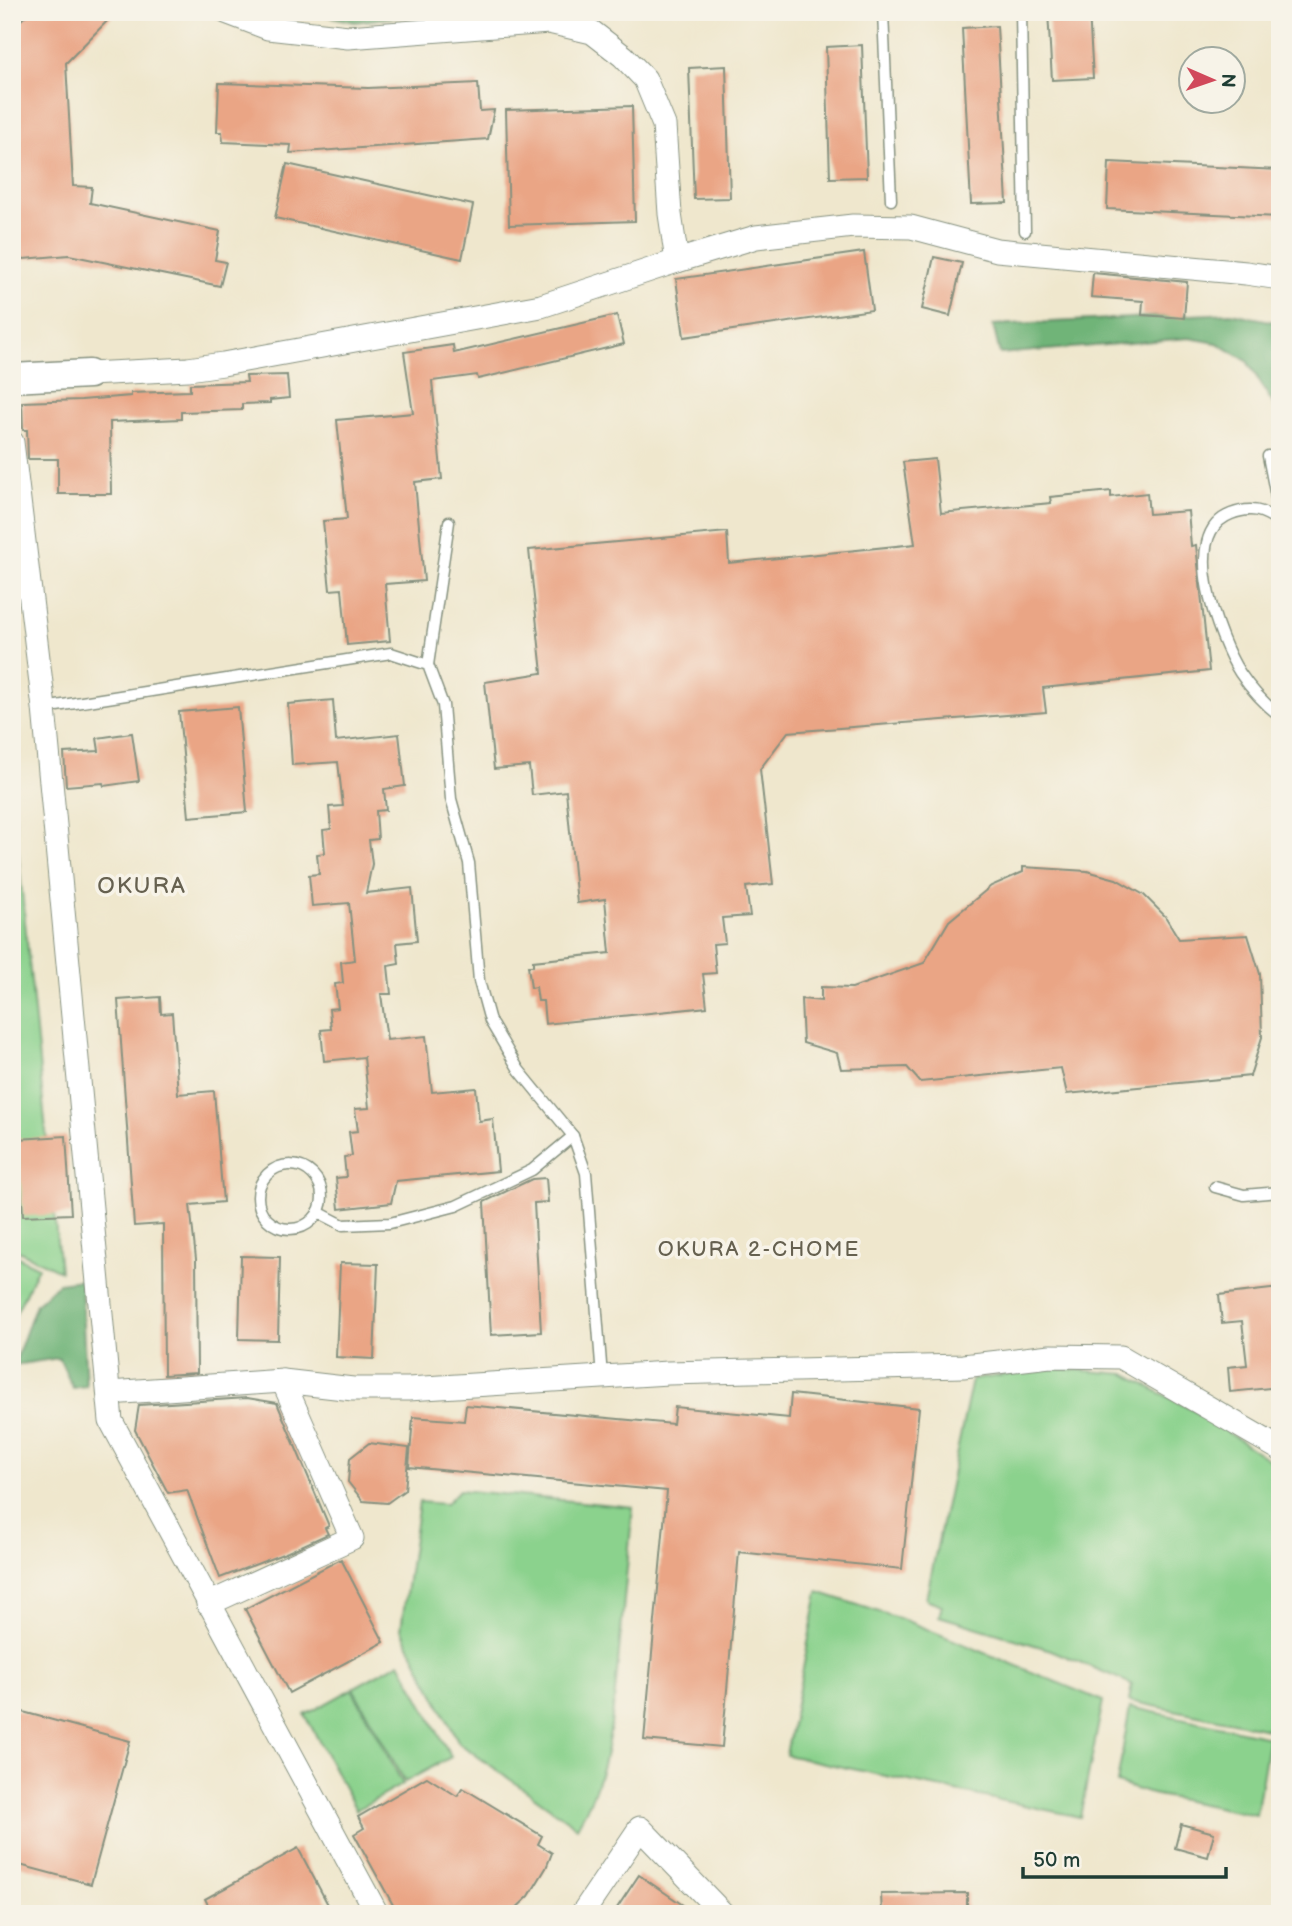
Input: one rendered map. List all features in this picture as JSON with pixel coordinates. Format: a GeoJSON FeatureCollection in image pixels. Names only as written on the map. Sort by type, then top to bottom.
{"type":"FeatureCollection","features":[{"type":"Feature","properties":{"kind":"street"},"geometry":{"type":"LineString","coordinates":[[226,12],[268,28],[348,37],[549,22],[592,32],[623,56],[645,79],[664,125],[671,223],[677,261]]}},
{"type":"Feature","properties":{"kind":"street"},"geometry":{"type":"LineString","coordinates":[[12,378],[188,369],[223,364],[541,306],[755,237],[866,225],[911,227],[997,250],[1280,278]]}},
{"type":"Feature","properties":{"kind":"street"},"geometry":{"type":"LineString","coordinates":[[12,442],[44,708],[111,1420],[377,1914]]}},
{"type":"Feature","properties":{"kind":"street"},"geometry":{"type":"LineString","coordinates":[[109,1393],[283,1381],[366,1389],[705,1372],[963,1366],[1050,1356],[1121,1357],[1155,1374],[1280,1449]]}},
{"type":"Feature","properties":{"kind":"street"},"geometry":{"type":"LineString","coordinates":[[208,1604],[352,1538],[283,1381]]}},
{"type":"Feature","properties":{"kind":"street"},"geometry":{"type":"LineString","coordinates":[[582,1914],[640,1828],[723,1914]]}},
{"type":"Feature","properties":{"kind":"lane"},"geometry":{"type":"LineString","coordinates":[[883,12],[891,200]]}},
{"type":"Feature","properties":{"kind":"lane"},"geometry":{"type":"LineString","coordinates":[[1021,12],[1026,231]]}},
{"type":"Feature","properties":{"kind":"lane"},"geometry":{"type":"LineString","coordinates":[[1268,456],[1280,517]]}},
{"type":"Feature","properties":{"kind":"lane"},"geometry":{"type":"LineString","coordinates":[[1280,522],[1263,511],[1240,511],[1223,517],[1210,530],[1204,548],[1207,582],[1219,630],[1241,673],[1280,716]]}},
{"type":"Feature","properties":{"kind":"lane"},"geometry":{"type":"LineString","coordinates":[[449,522],[428,665],[443,705],[451,799],[469,863],[479,981],[490,1021],[519,1070],[573,1136],[586,1174],[602,1377]]}},
{"type":"Feature","properties":{"kind":"lane"},"geometry":{"type":"LineString","coordinates":[[44,708],[391,653],[428,665]]}},
{"type":"Feature","properties":{"kind":"lane"},"geometry":{"type":"LineString","coordinates":[[318,1212],[343,1225],[390,1223],[456,1206],[532,1170],[573,1136]]}},
{"type":"Feature","properties":{"kind":"lane"},"geometry":{"type":"LineString","coordinates":[[299,1166],[317,1180],[321,1190],[318,1212],[302,1227],[280,1228],[270,1223],[261,1212],[258,1201],[262,1181],[277,1168],[299,1166]]}},
{"type":"Feature","properties":{"kind":"lane"},"geometry":{"type":"LineString","coordinates":[[1215,1187],[1244,1195],[1280,1192]]}},
{"type":"Feature","properties":{"kind":"green space"},"geometry":{"type":"Polygon","coordinates":[[[310,12],[434,12],[355,22],[310,12]]]}},
{"type":"Feature","properties":{"kind":"green space"},"geometry":{"type":"Polygon","coordinates":[[[1231,313],[1280,323],[1280,415],[1247,361],[1217,343],[1189,338],[1000,354],[993,325],[1231,313]]]}},
{"type":"Feature","properties":{"kind":"green space"},"geometry":{"type":"Polygon","coordinates":[[[12,792],[60,1271],[12,1248],[12,792]]]}},
{"type":"Feature","properties":{"kind":"green space"},"geometry":{"type":"Polygon","coordinates":[[[12,1254],[38,1267],[12,1321],[12,1254]]]}},
{"type":"Feature","properties":{"kind":"green space"},"geometry":{"type":"Polygon","coordinates":[[[81,1280],[86,1386],[73,1388],[59,1358],[14,1365],[36,1304],[59,1283],[81,1280]]]}},
{"type":"Feature","properties":{"kind":"green space"},"geometry":{"type":"Polygon","coordinates":[[[1052,1368],[1125,1374],[1200,1414],[1280,1467],[1280,1668],[1272,1730],[1129,1701],[1132,1684],[1051,1650],[939,1616],[942,1605],[926,1599],[972,1380],[1052,1368]]]}},
{"type":"Feature","properties":{"kind":"green space"},"geometry":{"type":"Polygon","coordinates":[[[459,1490],[633,1507],[615,1697],[608,1742],[597,1785],[577,1827],[459,1743],[401,1629],[419,1502],[446,1504],[459,1490]]]}},
{"type":"Feature","properties":{"kind":"green space"},"geometry":{"type":"Polygon","coordinates":[[[818,1592],[907,1621],[1103,1701],[1080,1817],[786,1755],[818,1592]]]}},
{"type":"Feature","properties":{"kind":"green space"},"geometry":{"type":"Polygon","coordinates":[[[400,1662],[451,1757],[405,1782],[353,1688],[400,1662]]]}},
{"type":"Feature","properties":{"kind":"green space"},"geometry":{"type":"Polygon","coordinates":[[[352,1689],[403,1784],[356,1810],[305,1715],[352,1689]]]}},
{"type":"Feature","properties":{"kind":"green space"},"geometry":{"type":"Polygon","coordinates":[[[1130,1707],[1269,1737],[1256,1815],[1147,1793],[1117,1783],[1130,1707]]]}},
{"type":"Feature","properties":{"kind":"building"},"geometry":{"type":"Polygon","coordinates":[[[30,12],[116,12],[66,63],[73,186],[92,187],[90,203],[220,231],[215,260],[226,262],[220,286],[69,255],[12,260],[12,28],[30,12]]]}},
{"type":"Feature","properties":{"kind":"building"},"geometry":{"type":"Polygon","coordinates":[[[1048,12],[1089,12],[1093,78],[1052,80],[1048,12]]]}},
{"type":"Feature","properties":{"kind":"building"},"geometry":{"type":"Polygon","coordinates":[[[997,26],[1007,203],[971,204],[962,28],[997,26]]]}},
{"type":"Feature","properties":{"kind":"building"},"geometry":{"type":"Polygon","coordinates":[[[862,45],[867,177],[830,178],[826,47],[862,45]]]}},
{"type":"Feature","properties":{"kind":"building"},"geometry":{"type":"Polygon","coordinates":[[[726,66],[730,198],[694,199],[689,68],[726,66]]]}},
{"type":"Feature","properties":{"kind":"building"},"geometry":{"type":"Polygon","coordinates":[[[219,83],[368,88],[478,83],[480,111],[494,110],[488,139],[290,153],[291,145],[223,142],[222,132],[217,132],[219,83]]]}},
{"type":"Feature","properties":{"kind":"building"},"geometry":{"type":"Polygon","coordinates":[[[632,106],[635,221],[509,225],[506,110],[632,106]]]}},
{"type":"Feature","properties":{"kind":"building"},"geometry":{"type":"Polygon","coordinates":[[[1109,162],[1280,170],[1279,217],[1107,209],[1109,162]]]}},
{"type":"Feature","properties":{"kind":"building"},"geometry":{"type":"Polygon","coordinates":[[[287,164],[473,205],[462,259],[275,218],[287,164]]]}},
{"type":"Feature","properties":{"kind":"building"},"geometry":{"type":"Polygon","coordinates":[[[864,252],[872,310],[684,337],[676,279],[864,252]]]}},
{"type":"Feature","properties":{"kind":"building"},"geometry":{"type":"Polygon","coordinates":[[[934,257],[962,263],[950,316],[922,309],[934,257]]]}},
{"type":"Feature","properties":{"kind":"building"},"geometry":{"type":"Polygon","coordinates":[[[1093,273],[1187,282],[1184,318],[1142,315],[1143,301],[1091,297],[1093,273]]]}},
{"type":"Feature","properties":{"kind":"building"},"geometry":{"type":"Polygon","coordinates":[[[617,315],[624,344],[478,379],[477,375],[432,381],[442,479],[415,482],[424,581],[385,584],[390,641],[347,645],[342,589],[330,590],[323,521],[347,519],[337,420],[413,413],[404,352],[453,345],[454,353],[617,315]]]}},
{"type":"Feature","properties":{"kind":"building"},"geometry":{"type":"Polygon","coordinates":[[[287,375],[289,398],[270,400],[270,403],[242,404],[242,410],[181,412],[181,419],[110,422],[111,494],[58,494],[58,459],[28,459],[22,402],[190,391],[190,384],[247,382],[246,376],[287,375]]]}},
{"type":"Feature","properties":{"kind":"building"},"geometry":{"type":"Polygon","coordinates":[[[935,459],[941,513],[1051,503],[1050,497],[1111,491],[1111,497],[1147,493],[1149,514],[1188,511],[1191,546],[1196,545],[1209,671],[1043,688],[1046,712],[788,732],[760,769],[773,884],[746,887],[750,916],[722,918],[725,943],[713,944],[716,973],[703,974],[707,1007],[545,1024],[543,1001],[538,1001],[536,987],[531,988],[528,966],[533,966],[533,961],[610,953],[605,899],[577,903],[566,791],[532,795],[529,766],[494,769],[485,682],[542,673],[529,550],[727,532],[729,563],[915,544],[903,462],[935,459]]]}},
{"type":"Feature","properties":{"kind":"building"},"geometry":{"type":"Polygon","coordinates":[[[333,700],[336,741],[399,734],[405,786],[384,789],[386,810],[376,811],[378,839],[369,840],[372,864],[366,893],[412,888],[417,941],[397,943],[399,964],[388,966],[391,994],[381,994],[387,1040],[426,1036],[432,1092],[476,1088],[479,1121],[493,1119],[498,1171],[396,1181],[391,1203],[339,1209],[336,1178],[346,1177],[344,1157],[352,1156],[349,1132],[358,1131],[355,1109],[369,1108],[364,1057],[324,1061],[321,1030],[331,1029],[329,1009],[338,1008],[335,984],[343,983],[341,962],[355,960],[349,903],[312,906],[309,875],[319,874],[317,854],[325,853],[323,830],[331,829],[329,807],[343,806],[338,762],[292,765],[288,704],[333,700]]]}},
{"type":"Feature","properties":{"kind":"building"},"geometry":{"type":"Polygon","coordinates":[[[238,707],[247,812],[189,817],[179,712],[238,707]]]}},
{"type":"Feature","properties":{"kind":"building"},"geometry":{"type":"Polygon","coordinates":[[[132,733],[139,781],[104,786],[103,783],[66,786],[64,753],[99,751],[97,738],[132,733]]]}},
{"type":"Feature","properties":{"kind":"building"},"geometry":{"type":"Polygon","coordinates":[[[1023,867],[1087,871],[1116,879],[1144,895],[1165,916],[1179,939],[1248,935],[1260,974],[1262,1037],[1250,1076],[1067,1094],[1061,1068],[920,1082],[907,1067],[841,1069],[837,1053],[803,1043],[801,999],[821,1001],[821,987],[852,988],[924,963],[949,921],[991,886],[1023,872],[1023,867]]]}},
{"type":"Feature","properties":{"kind":"building"},"geometry":{"type":"Polygon","coordinates":[[[160,997],[161,1014],[172,1013],[178,1094],[214,1091],[223,1202],[190,1205],[196,1259],[197,1373],[164,1375],[163,1224],[134,1226],[118,1000],[160,997]]]}},
{"type":"Feature","properties":{"kind":"building"},"geometry":{"type":"Polygon","coordinates":[[[66,1136],[71,1214],[23,1216],[18,1139],[66,1136]]]}},
{"type":"Feature","properties":{"kind":"building"},"geometry":{"type":"Polygon","coordinates":[[[546,1178],[548,1202],[534,1203],[541,1332],[491,1335],[484,1202],[532,1179],[546,1178]]]}},
{"type":"Feature","properties":{"kind":"building"},"geometry":{"type":"Polygon","coordinates":[[[241,1256],[280,1257],[278,1340],[239,1339],[241,1256]]]}},
{"type":"Feature","properties":{"kind":"building"},"geometry":{"type":"Polygon","coordinates":[[[340,1263],[378,1264],[374,1359],[336,1357],[340,1263]]]}},
{"type":"Feature","properties":{"kind":"building"},"geometry":{"type":"Polygon","coordinates":[[[1280,1288],[1280,1387],[1230,1392],[1228,1367],[1247,1365],[1242,1321],[1222,1323],[1219,1295],[1280,1288]]]}},
{"type":"Feature","properties":{"kind":"building"},"geometry":{"type":"Polygon","coordinates":[[[791,1394],[919,1408],[902,1569],[739,1552],[722,1747],[644,1740],[667,1491],[409,1467],[413,1417],[464,1421],[466,1405],[673,1424],[675,1407],[789,1418],[791,1394]]]}},
{"type":"Feature","properties":{"kind":"building"},"geometry":{"type":"Polygon","coordinates":[[[247,1398],[277,1403],[329,1526],[325,1528],[328,1534],[220,1578],[187,1490],[168,1493],[135,1430],[139,1405],[247,1398]]]}},
{"type":"Feature","properties":{"kind":"building"},"geometry":{"type":"Polygon","coordinates":[[[369,1443],[409,1448],[405,1490],[387,1503],[363,1501],[348,1482],[350,1458],[369,1443]]]}},
{"type":"Feature","properties":{"kind":"building"},"geometry":{"type":"Polygon","coordinates":[[[341,1559],[384,1642],[289,1693],[245,1609],[341,1559]]]}},
{"type":"Feature","properties":{"kind":"building"},"geometry":{"type":"Polygon","coordinates":[[[12,1709],[130,1741],[91,1884],[12,1863],[12,1709]]]}},
{"type":"Feature","properties":{"kind":"building"},"geometry":{"type":"Polygon","coordinates":[[[427,1777],[457,1796],[463,1788],[542,1836],[538,1844],[552,1853],[546,1868],[529,1896],[510,1914],[398,1914],[354,1834],[364,1828],[358,1817],[427,1777]]]}},
{"type":"Feature","properties":{"kind":"building"},"geometry":{"type":"Polygon","coordinates":[[[1181,1824],[1214,1833],[1208,1857],[1175,1848],[1181,1824]]]}},
{"type":"Feature","properties":{"kind":"building"},"geometry":{"type":"Polygon","coordinates":[[[298,1848],[333,1914],[213,1914],[205,1899],[298,1848]]]}},
{"type":"Feature","properties":{"kind":"building"},"geometry":{"type":"Polygon","coordinates":[[[639,1875],[696,1914],[613,1914],[639,1875]]]}},
{"type":"Feature","properties":{"kind":"building"},"geometry":{"type":"Polygon","coordinates":[[[967,1893],[967,1914],[882,1914],[881,1894],[967,1893]]]}},
{"type":"Feature","properties":{"kind":"district","name":"OKURA"},"geometry":{"type":"Point","coordinates":[142,885]}},
{"type":"Feature","properties":{"kind":"district","name":"OKURA 2-CHOME"},"geometry":{"type":"Point","coordinates":[759,1249]}}]}
